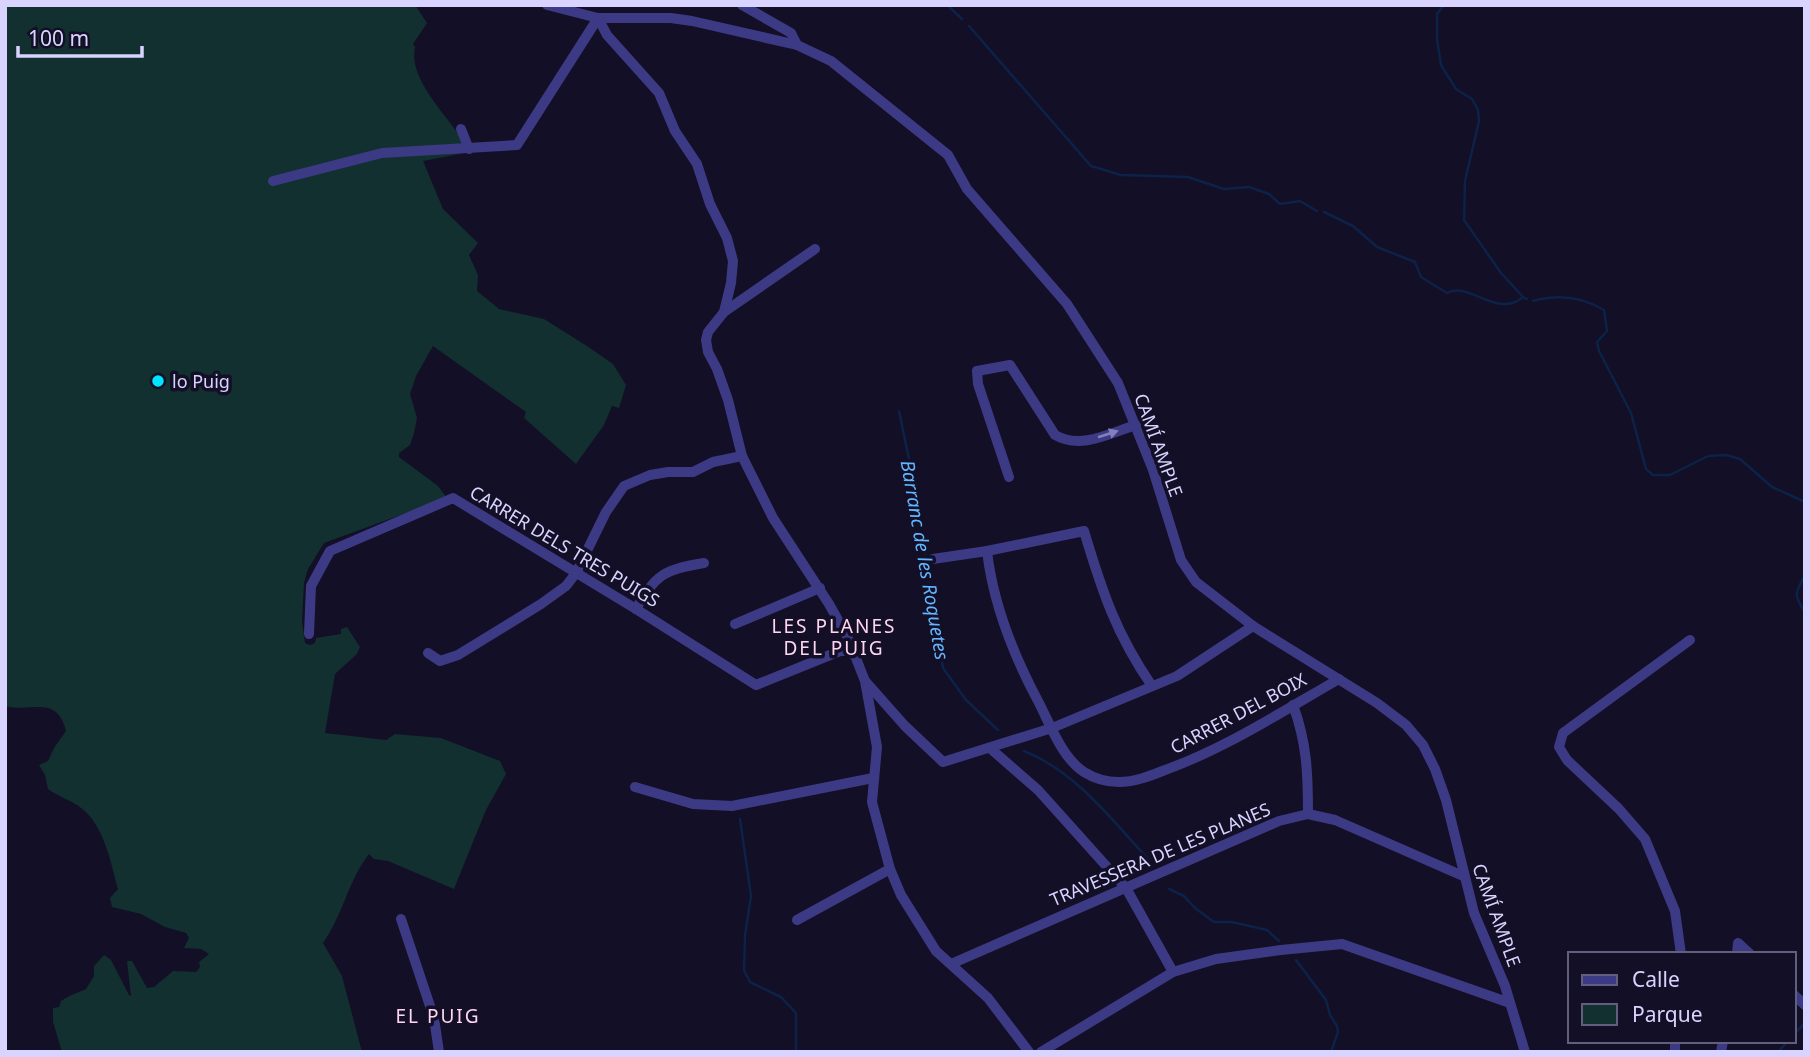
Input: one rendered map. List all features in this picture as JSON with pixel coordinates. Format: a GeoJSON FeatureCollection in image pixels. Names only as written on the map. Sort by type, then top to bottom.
{"type":"FeatureCollection","features":[{"type":"Feature","properties":{"kind":"street","name":"CAMÍ AMPLE"},"geometry":{"type":"LineString","coordinates":[[547,5],[598,18],[671,18],[692,21],[797,45],[831,61],[948,155],[967,189],[1067,304],[1118,383],[1136,425],[1181,560],[1196,582],[1254,626],[1406,725],[1423,745],[1446,800],[1474,913],[1505,986],[1525,1052]]}},
{"type":"Feature","properties":{"kind":"street"},"geometry":{"type":"LineString","coordinates":[[742,5],[791,33],[797,45]]}},
{"type":"Feature","properties":{"kind":"street"},"geometry":{"type":"LineString","coordinates":[[273,181],[382,153],[517,145],[598,18],[607,35],[659,93],[675,131],[697,164],[710,204],[727,238],[733,261],[724,312]]}},
{"type":"Feature","properties":{"kind":"street"},"geometry":{"type":"LineString","coordinates":[[461,129],[469,149]]}},
{"type":"Feature","properties":{"kind":"street"},"geometry":{"type":"LineString","coordinates":[[815,248],[724,312],[708,332],[708,352],[728,400],[742,456],[774,518],[820,588],[865,681],[877,747],[872,802],[890,869],[901,895],[936,950],[988,998],[1029,1052]]}},
{"type":"Feature","properties":{"kind":"street"},"geometry":{"type":"LineString","coordinates":[[1009,477],[976,372],[1010,365],[1055,435],[1066,441],[1081,443],[1136,425]]}},
{"type":"Feature","properties":{"kind":"street"},"geometry":{"type":"LineString","coordinates":[[428,653],[440,662],[458,655],[566,586],[576,573],[606,512],[624,486],[650,475],[693,472],[713,462],[742,456]]}},
{"type":"Feature","properties":{"kind":"street","name":"CARRER DELS TRES PUIGS"},"geometry":{"type":"LineString","coordinates":[[309,634],[311,586],[330,551],[453,498],[756,685],[840,651],[848,651],[855,656]]}},
{"type":"Feature","properties":{"kind":"street"},"geometry":{"type":"LineString","coordinates":[[933,559],[988,551],[1084,531],[1111,615],[1129,653],[1152,686]]}},
{"type":"Feature","properties":{"kind":"street","name":"CARRER DEL BOIX"},"geometry":{"type":"LineString","coordinates":[[988,551],[989,566],[1004,623],[1029,683],[1069,757],[1082,770],[1101,781],[1138,780],[1194,760],[1339,679]]}},
{"type":"Feature","properties":{"kind":"street"},"geometry":{"type":"LineString","coordinates":[[636,609],[646,591],[665,573],[673,568],[704,563]]}},
{"type":"Feature","properties":{"kind":"street"},"geometry":{"type":"LineString","coordinates":[[735,624],[820,588]]}},
{"type":"Feature","properties":{"kind":"street"},"geometry":{"type":"LineString","coordinates":[[865,681],[905,726],[943,762],[1052,728],[1177,676],[1254,626]]}},
{"type":"Feature","properties":{"kind":"street"},"geometry":{"type":"LineString","coordinates":[[1681,952],[1675,911],[1644,839],[1619,809],[1567,760],[1559,747],[1563,733],[1690,640]]}},
{"type":"Feature","properties":{"kind":"street"},"geometry":{"type":"LineString","coordinates":[[1293,705],[1302,730],[1308,760],[1308,814]]}},
{"type":"Feature","properties":{"kind":"street"},"geometry":{"type":"LineString","coordinates":[[991,749],[1038,790],[1126,888],[1173,972]]}},
{"type":"Feature","properties":{"kind":"street"},"geometry":{"type":"LineString","coordinates":[[635,787],[693,804],[732,806],[873,778]]}},
{"type":"Feature","properties":{"kind":"street","name":"TRAVESSERA DE LES PLANES"},"geometry":{"type":"LineString","coordinates":[[951,964],[1279,821],[1308,814],[1335,820],[1463,876]]}},
{"type":"Feature","properties":{"kind":"street"},"geometry":{"type":"LineString","coordinates":[[797,920],[890,869]]}},
{"type":"Feature","properties":{"kind":"street"},"geometry":{"type":"LineString","coordinates":[[401,919],[434,1018],[439,1052]]}},
{"type":"Feature","properties":{"kind":"street"},"geometry":{"type":"LineString","coordinates":[[1737,952],[1738,943],[1748,952]]}},
{"type":"Feature","properties":{"kind":"street"},"geometry":{"type":"LineString","coordinates":[[1041,1052],[1173,972],[1247,954],[1342,944],[1507,1002]]}},
{"type":"Feature","properties":{"kind":"green space"},"geometry":{"type":"Polygon","coordinates":[[[5,5],[415,5],[427,23],[413,44],[418,74],[470,152],[423,161],[443,209],[478,243],[469,255],[478,275],[477,291],[499,309],[544,319],[587,346],[613,364],[626,385],[619,408],[612,406],[604,425],[576,464],[524,418],[526,412],[433,346],[416,376],[410,394],[417,418],[410,445],[399,453],[399,457],[438,486],[447,498],[324,543],[308,569],[304,583],[302,621],[305,643],[310,645],[315,643],[316,638],[341,634],[341,629],[347,627],[360,647],[357,654],[335,674],[325,733],[386,740],[395,734],[441,738],[500,761],[506,774],[486,810],[454,889],[388,861],[374,859],[369,854],[356,875],[323,943],[342,976],[362,1052],[62,1052],[53,1022],[53,1008],[59,1007],[64,999],[86,989],[94,976],[94,966],[104,955],[111,960],[131,996],[127,961],[132,961],[147,988],[154,987],[173,971],[196,972],[200,967],[199,962],[209,954],[201,949],[184,948],[189,938],[186,933],[165,927],[141,914],[112,907],[110,898],[118,889],[100,832],[86,812],[48,789],[45,775],[39,765],[48,761],[66,731],[62,720],[56,712],[42,707],[5,706],[5,5]]]}},
{"type":"Feature","properties":{"kind":"waterway"},"geometry":{"type":"LineString","coordinates":[[947,5],[962,19]]}},
{"type":"Feature","properties":{"kind":"waterway"},"geometry":{"type":"LineString","coordinates":[[1444,5],[1437,14],[1441,65],[1456,89],[1472,99],[1478,110],[1479,121],[1465,181],[1464,220],[1501,273],[1527,299]]}},
{"type":"Feature","properties":{"kind":"waterway"},"geometry":{"type":"LineString","coordinates":[[969,26],[1091,166],[1121,175],[1188,177],[1224,189],[1249,187],[1269,194],[1280,204],[1300,201],[1317,211]]}},
{"type":"Feature","properties":{"kind":"waterway"},"geometry":{"type":"LineString","coordinates":[[1324,212],[1353,226],[1377,247],[1415,262],[1421,277],[1447,293],[1464,292],[1502,304],[1522,298]]}},
{"type":"Feature","properties":{"kind":"waterway"},"geometry":{"type":"LineString","coordinates":[[1533,301],[1570,298],[1604,310],[1607,331],[1597,342],[1599,351],[1631,413],[1646,469],[1653,475],[1670,475],[1708,456],[1726,455],[1740,459],[1772,487],[1805,502]]}},
{"type":"Feature","properties":{"kind":"waterway","name":"Barranc de les Roquetes"},"geometry":{"type":"LineString","coordinates":[[899,411],[920,512],[943,668],[966,700],[998,730]]}},
{"type":"Feature","properties":{"kind":"waterway"},"geometry":{"type":"LineString","coordinates":[[1805,576],[1797,594],[1805,612]]}},
{"type":"Feature","properties":{"kind":"waterway","name":"Barranc de les Roquetes"},"geometry":{"type":"LineString","coordinates":[[1024,751],[1060,771],[1076,784],[1107,813],[1149,860]]}},
{"type":"Feature","properties":{"kind":"waterway"},"geometry":{"type":"LineString","coordinates":[[740,819],[751,896],[745,935],[744,970],[750,982],[781,997],[796,1013],[796,1052]]}},
{"type":"Feature","properties":{"kind":"waterway","name":"Barranc de les Roquetes"},"geometry":{"type":"LineString","coordinates":[[1169,889],[1184,896],[1214,922],[1232,922],[1267,930],[1279,941]]}},
{"type":"Feature","properties":{"kind":"waterway","name":"Barranc de les Roquetes"},"geometry":{"type":"LineString","coordinates":[[1296,960],[1326,1000],[1330,1015],[1337,1026],[1338,1032],[1331,1052]]}},
{"type":"Feature","properties":{"kind":"waterway"},"geometry":{"type":"LineString","coordinates":[[1796,1032],[1805,1023]]}},
{"type":"Feature","properties":{"kind":"waterway"},"geometry":{"type":"LineString","coordinates":[[1778,1052],[1786,1043]]}},
{"type":"Feature","properties":{"kind":"place","name":"lo Puig"},"geometry":{"type":"Point","coordinates":[158,381]}},
{"type":"Feature","properties":{"kind":"district","name":"LES PLANES DEL PUIG"},"geometry":{"type":"Point","coordinates":[834,637]}},
{"type":"Feature","properties":{"kind":"district","name":"EL PUIG"},"geometry":{"type":"Point","coordinates":[438,1016]}}]}
